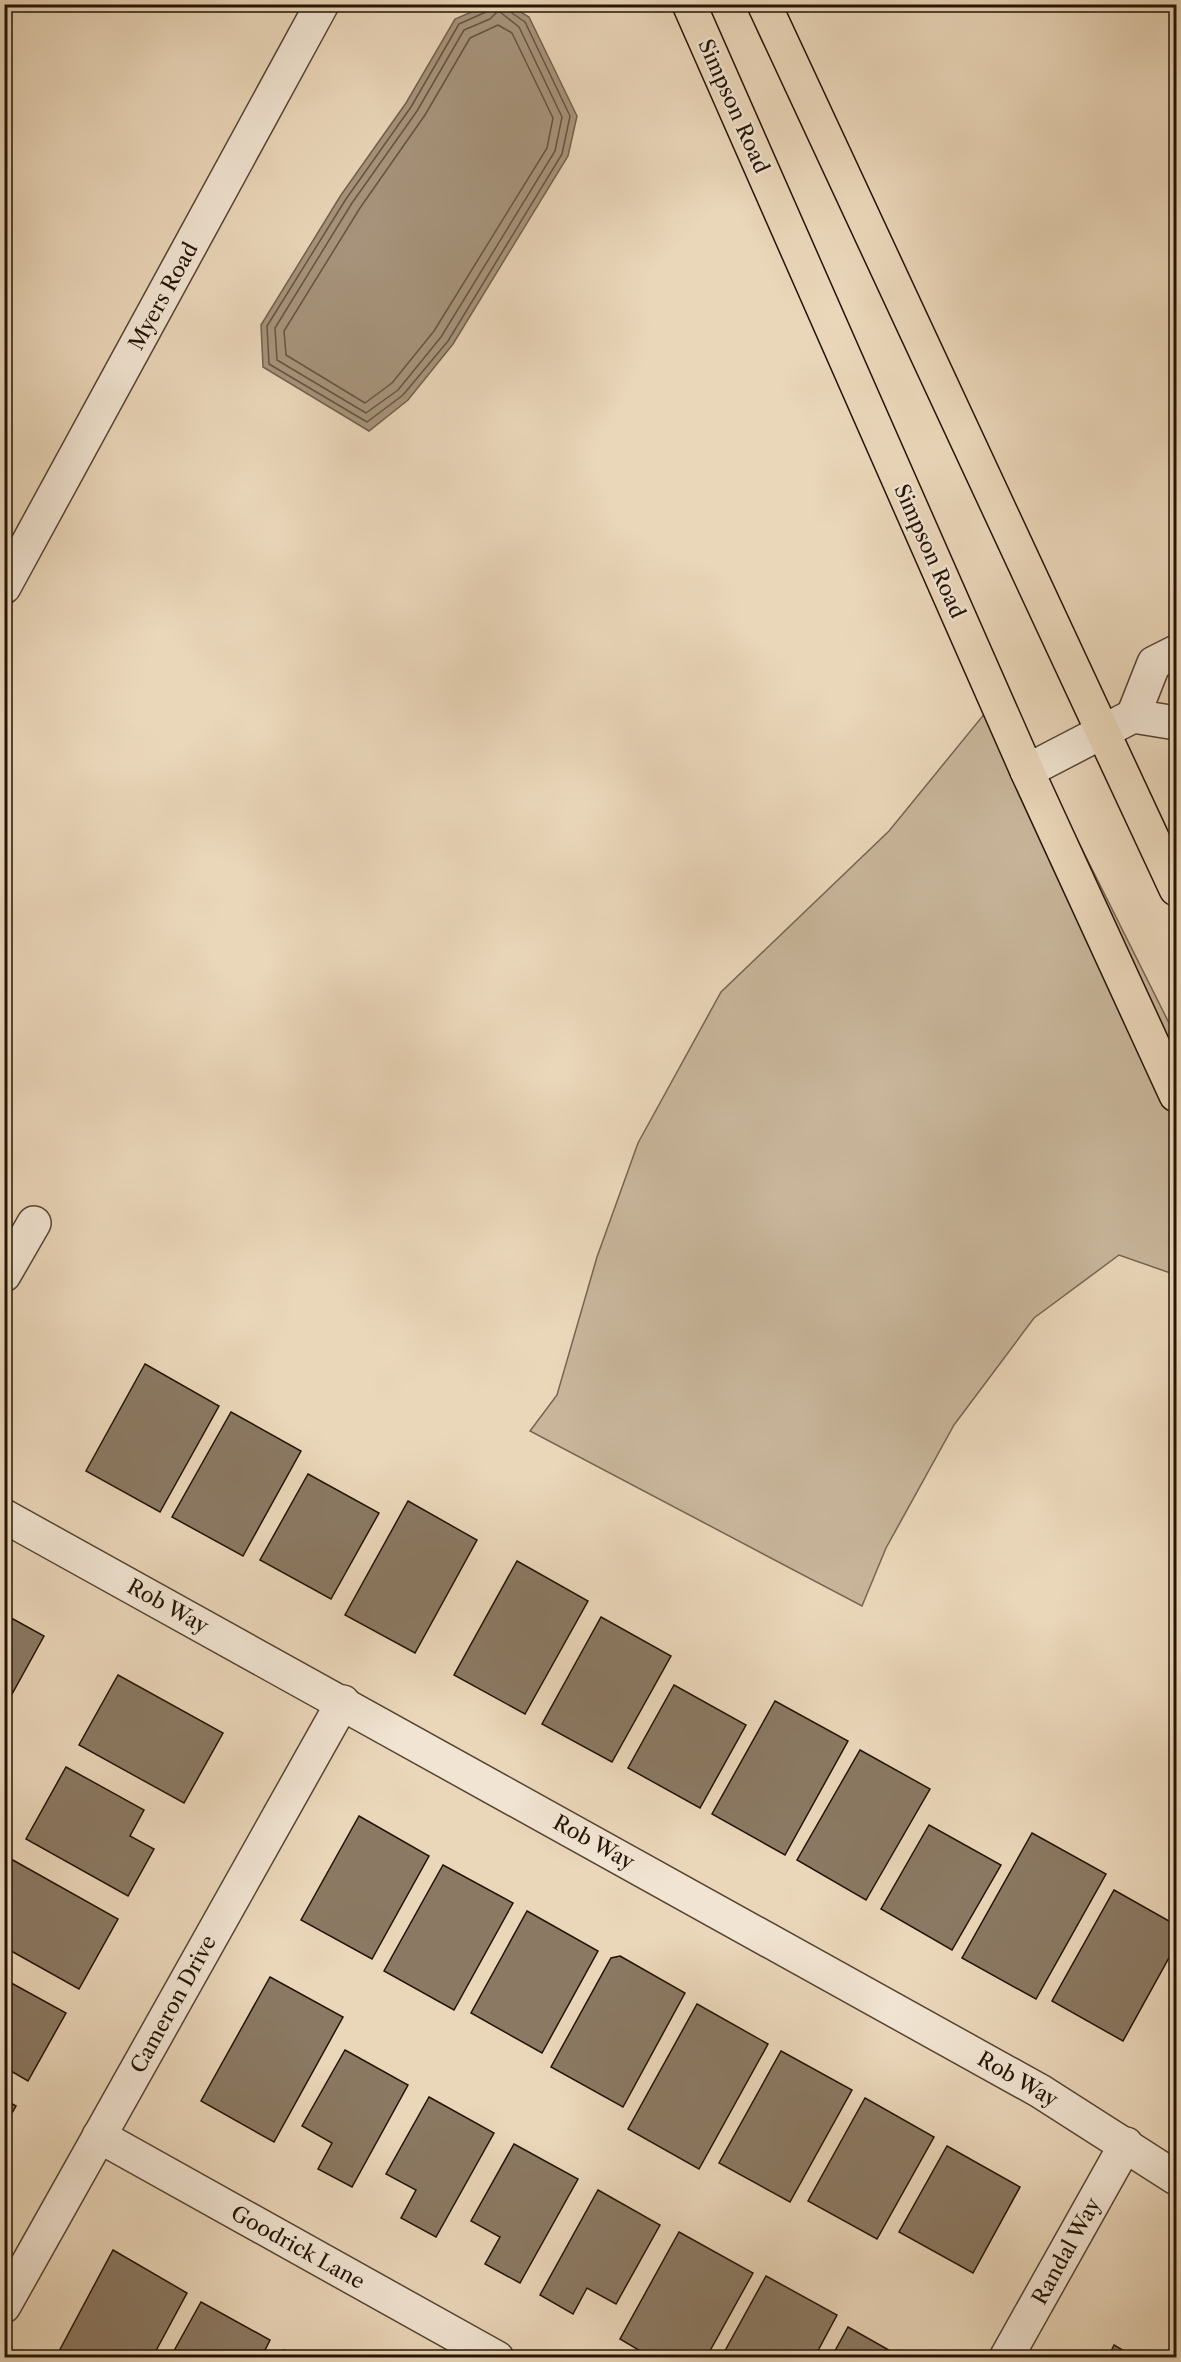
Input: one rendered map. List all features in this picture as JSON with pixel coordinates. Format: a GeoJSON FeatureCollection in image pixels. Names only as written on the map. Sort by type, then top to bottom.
{"type":"FeatureCollection","features":[{"type":"Feature","properties":{"kind":"main road","name":"Simpson Road"},"geometry":{"type":"LineString","coordinates":[[689,4],[1027,771],[1176,1095]]}},
{"type":"Feature","properties":{"kind":"main road"},"geometry":{"type":"LineString","coordinates":[[764,4],[1176,889]]}},
{"type":"Feature","properties":{"kind":"street","name":"Myers Road"},"geometry":{"type":"LineString","coordinates":[[4,587],[322,4]]}},
{"type":"Feature","properties":{"kind":"street"},"geometry":{"type":"LineString","coordinates":[[1133,716],[1154,663],[1176,652]]}},
{"type":"Feature","properties":{"kind":"street"},"geometry":{"type":"LineString","coordinates":[[1027,771],[1133,716],[1176,723]]}},
{"type":"Feature","properties":{"kind":"street"},"geometry":{"type":"LineString","coordinates":[[4,1275],[34,1223]]}},
{"type":"Feature","properties":{"kind":"street","name":"Rob Way"},"geometry":{"type":"LineString","coordinates":[[4,1516],[343,1702],[1040,2091],[1176,2178]]}},
{"type":"Feature","properties":{"kind":"street","name":"Cameron Drive"},"geometry":{"type":"LineString","coordinates":[[4,2306],[343,1702]]}},
{"type":"Feature","properties":{"kind":"street","name":"Goodrick Lane"},"geometry":{"type":"LineString","coordinates":[[99,2136],[497,2358]]}},
{"type":"Feature","properties":{"kind":"street","name":"Randal Way"},"geometry":{"type":"LineString","coordinates":[[1006,2358],[1126,2144]]}},
{"type":"Feature","properties":{"kind":"shaded area"},"geometry":{"type":"Polygon","coordinates":[[[1003,691],[1176,1037],[1176,1275],[1119,1255],[1034,1318],[954,1425],[886,1548],[862,1606],[530,1431],[557,1395],[597,1257],[638,1143],[721,992],[889,831],[1003,691]]]}},
{"type":"Feature","properties":{"kind":"water"},"geometry":{"type":"Polygon","coordinates":[[[490,4],[509,5],[529,17],[577,116],[568,156],[453,344],[408,400],[369,431],[263,367],[261,325],[341,195],[406,103],[455,19],[490,4]]]}},
{"type":"Feature","properties":{"kind":"building"},"geometry":{"type":"Polygon","coordinates":[[[145,1364],[219,1406],[160,1512],[86,1471],[145,1364]]]}},
{"type":"Feature","properties":{"kind":"building"},"geometry":{"type":"Polygon","coordinates":[[[231,1412],[301,1451],[243,1556],[172,1517],[231,1412]]]}},
{"type":"Feature","properties":{"kind":"building"},"geometry":{"type":"Polygon","coordinates":[[[308,1474],[379,1513],[331,1599],[260,1560],[308,1474]]]}},
{"type":"Feature","properties":{"kind":"building"},"geometry":{"type":"Polygon","coordinates":[[[408,1501],[477,1540],[415,1653],[345,1615],[408,1501]]]}},
{"type":"Feature","properties":{"kind":"building"},"geometry":{"type":"Polygon","coordinates":[[[517,1561],[588,1601],[525,1714],[454,1675],[517,1561]]]}},
{"type":"Feature","properties":{"kind":"building"},"geometry":{"type":"Polygon","coordinates":[[[4,1614],[44,1636],[6,1705],[4,1704],[4,1614]]]}},
{"type":"Feature","properties":{"kind":"building"},"geometry":{"type":"Polygon","coordinates":[[[601,1617],[671,1656],[612,1762],[542,1724],[601,1617]]]}},
{"type":"Feature","properties":{"kind":"building"},"geometry":{"type":"Polygon","coordinates":[[[118,1675],[223,1733],[184,1803],[79,1745],[118,1675]]]}},
{"type":"Feature","properties":{"kind":"building"},"geometry":{"type":"Polygon","coordinates":[[[674,1685],[746,1725],[700,1808],[628,1768],[674,1685]]]}},
{"type":"Feature","properties":{"kind":"building"},"geometry":{"type":"Polygon","coordinates":[[[775,1701],[848,1741],[785,1855],[712,1814],[775,1701]]]}},
{"type":"Feature","properties":{"kind":"building"},"geometry":{"type":"Polygon","coordinates":[[[860,1750],[930,1789],[866,1900],[797,1860],[860,1750]]]}},
{"type":"Feature","properties":{"kind":"building"},"geometry":{"type":"Polygon","coordinates":[[[66,1767],[144,1810],[130,1836],[154,1849],[128,1896],[26,1839],[66,1767]]]}},
{"type":"Feature","properties":{"kind":"building"},"geometry":{"type":"Polygon","coordinates":[[[359,1816],[429,1856],[372,1959],[301,1920],[359,1816]]]}},
{"type":"Feature","properties":{"kind":"building"},"geometry":{"type":"Polygon","coordinates":[[[929,1825],[1001,1865],[952,1950],[881,1909],[929,1825]]]}},
{"type":"Feature","properties":{"kind":"building"},"geometry":{"type":"Polygon","coordinates":[[[1032,1833],[1106,1874],[1036,1999],[962,1958],[1032,1833]]]}},
{"type":"Feature","properties":{"kind":"building"},"geometry":{"type":"Polygon","coordinates":[[[11,1859],[118,1919],[79,1989],[4,1947],[4,1870],[11,1859]]]}},
{"type":"Feature","properties":{"kind":"building"},"geometry":{"type":"Polygon","coordinates":[[[443,1865],[513,1903],[454,2010],[384,1971],[443,1865]]]}},
{"type":"Feature","properties":{"kind":"building"},"geometry":{"type":"Polygon","coordinates":[[[1114,1890],[1176,1925],[1176,1945],[1123,2041],[1052,2001],[1114,1890]]]}},
{"type":"Feature","properties":{"kind":"building"},"geometry":{"type":"Polygon","coordinates":[[[527,1911],[598,1951],[542,2053],[471,2013],[527,1911]]]}},
{"type":"Feature","properties":{"kind":"building"},"geometry":{"type":"Polygon","coordinates":[[[620,1956],[685,1993],[623,2107],[551,2067],[611,1958],[620,1956]]]}},
{"type":"Feature","properties":{"kind":"building"},"geometry":{"type":"Polygon","coordinates":[[[270,1977],[343,2017],[274,2142],[201,2101],[270,1977]]]}},
{"type":"Feature","properties":{"kind":"building"},"geometry":{"type":"Polygon","coordinates":[[[4,1979],[66,2013],[28,2081],[4,2067],[4,1979]]]}},
{"type":"Feature","properties":{"kind":"building"},"geometry":{"type":"Polygon","coordinates":[[[697,2004],[768,2044],[699,2169],[628,2129],[697,2004]]]}},
{"type":"Feature","properties":{"kind":"building"},"geometry":{"type":"Polygon","coordinates":[[[345,2050],[408,2085],[352,2187],[318,2169],[332,2143],[302,2126],[345,2050]]]}},
{"type":"Feature","properties":{"kind":"building"},"geometry":{"type":"Polygon","coordinates":[[[781,2051],[852,2090],[790,2202],[719,2163],[781,2051]]]}},
{"type":"Feature","properties":{"kind":"building"},"geometry":{"type":"Polygon","coordinates":[[[429,2097],[494,2133],[436,2237],[401,2218],[416,2190],[386,2174],[429,2097]]]}},
{"type":"Feature","properties":{"kind":"building"},"geometry":{"type":"Polygon","coordinates":[[[865,2098],[934,2137],[877,2239],[808,2201],[865,2098]]]}},
{"type":"Feature","properties":{"kind":"building"},"geometry":{"type":"Polygon","coordinates":[[[4,2099],[16,2106],[4,2127],[4,2099]]]}},
{"type":"Feature","properties":{"kind":"building"},"geometry":{"type":"Polygon","coordinates":[[[514,2144],[578,2179],[520,2283],[485,2264],[500,2237],[471,2221],[514,2144]]]}},
{"type":"Feature","properties":{"kind":"building"},"geometry":{"type":"Polygon","coordinates":[[[947,2146],[1020,2187],[973,2273],[899,2232],[947,2146]]]}},
{"type":"Feature","properties":{"kind":"building"},"geometry":{"type":"Polygon","coordinates":[[[598,2190],[660,2225],[616,2304],[587,2288],[573,2314],[540,2295],[598,2190]]]}},
{"type":"Feature","properties":{"kind":"building"},"geometry":{"type":"Polygon","coordinates":[[[679,2232],[753,2273],[706,2358],[652,2358],[620,2339],[679,2232]]]}},
{"type":"Feature","properties":{"kind":"building"},"geometry":{"type":"Polygon","coordinates":[[[113,2250],[187,2293],[152,2358],[61,2358],[57,2355],[113,2250]]]}},
{"type":"Feature","properties":{"kind":"building"},"geometry":{"type":"Polygon","coordinates":[[[766,2276],[837,2315],[814,2358],[721,2358],[766,2276]]]}},
{"type":"Feature","properties":{"kind":"building"},"geometry":{"type":"Polygon","coordinates":[[[201,2302],[270,2340],[261,2358],[170,2358],[201,2302]]]}},
{"type":"Feature","properties":{"kind":"building"},"geometry":{"type":"Polygon","coordinates":[[[848,2327],[903,2358],[831,2358],[848,2327]]]}},
{"type":"Feature","properties":{"kind":"building"},"geometry":{"type":"Polygon","coordinates":[[[1114,2345],[1136,2358],[1108,2358],[1114,2345]]]}},
{"type":"Feature","properties":{"kind":"building"},"geometry":{"type":"Polygon","coordinates":[[[284,2350],[298,2358],[280,2358],[284,2350]]]}}]}
